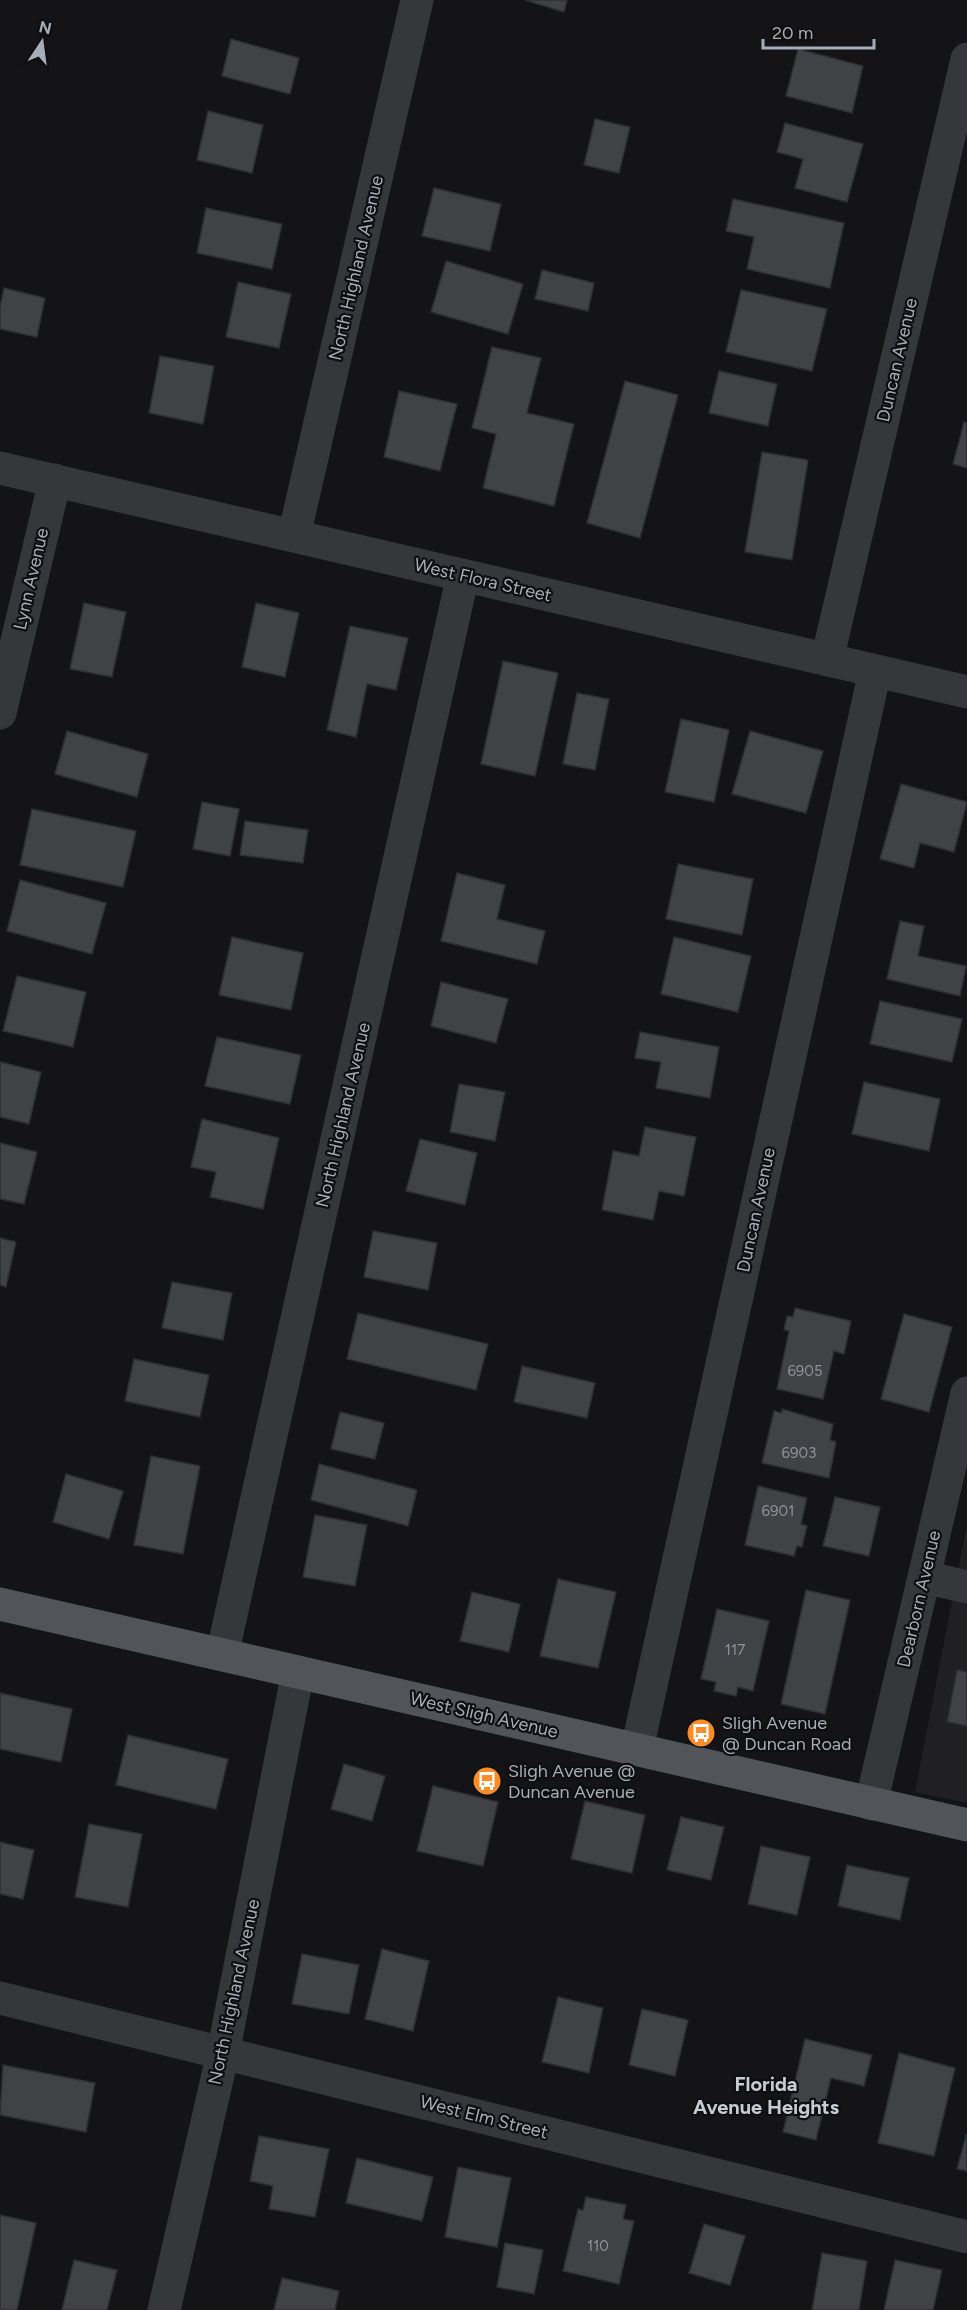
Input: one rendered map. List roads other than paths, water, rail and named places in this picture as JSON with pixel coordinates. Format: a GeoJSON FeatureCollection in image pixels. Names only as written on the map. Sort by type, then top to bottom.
{"type":"FeatureCollection","features":[{"type":"Feature","properties":{"kind":"main road","name":"West Sligh Avenue"},"geometry":{"type":"LineString","coordinates":[[0,1604],[967,1825]]}},
{"type":"Feature","properties":{"kind":"street","name":"North Highland Avenue"},"geometry":{"type":"LineString","coordinates":[[294,536],[417,0]]}},
{"type":"Feature","properties":{"kind":"street","name":"Duncan Avenue"},"geometry":{"type":"LineString","coordinates":[[827,660],[967,59]]}},
{"type":"Feature","properties":{"kind":"street","name":"West Flora Street"},"geometry":{"type":"LineString","coordinates":[[0,468],[967,692]]}},
{"type":"Feature","properties":{"kind":"street","name":"Lynn Avenue"},"geometry":{"type":"LineString","coordinates":[[0,713],[55,480]]}},
{"type":"Feature","properties":{"kind":"street","name":"North Highland Avenue"},"geometry":{"type":"LineString","coordinates":[[222,1655],[463,575]]}},
{"type":"Feature","properties":{"kind":"street","name":"Duncan Avenue"},"geometry":{"type":"LineString","coordinates":[[637,1749],[875,671]]}},
{"type":"Feature","properties":{"kind":"street","name":"Dearborn Avenue"},"geometry":{"type":"LineString","coordinates":[[871,1804],[967,1393]]}},
{"type":"Feature","properties":{"kind":"street"},"geometry":{"type":"LineString","coordinates":[[924,1577],[967,1587]]}},
{"type":"Feature","properties":{"kind":"street","name":"North Highland Avenue"},"geometry":{"type":"LineString","coordinates":[[164,2310],[223,2053],[298,1672]]}},
{"type":"Feature","properties":{"kind":"street","name":"West Elm Street"},"geometry":{"type":"LineString","coordinates":[[0,1998],[967,2237]]}},
{"type":"Feature","properties":{"kind":"place","name":"Sligh Avenue @ Duncan Road"},"geometry":{"type":"Point","coordinates":[701,1733]}},
{"type":"Feature","properties":{"kind":"place","name":"Sligh Avenue @ Duncan Avenue"},"geometry":{"type":"Point","coordinates":[487,1781]}},
{"type":"Feature","properties":{"kind":"district","name":"Florida Avenue Heights"},"geometry":{"type":"Point","coordinates":[766,2096]}}]}
